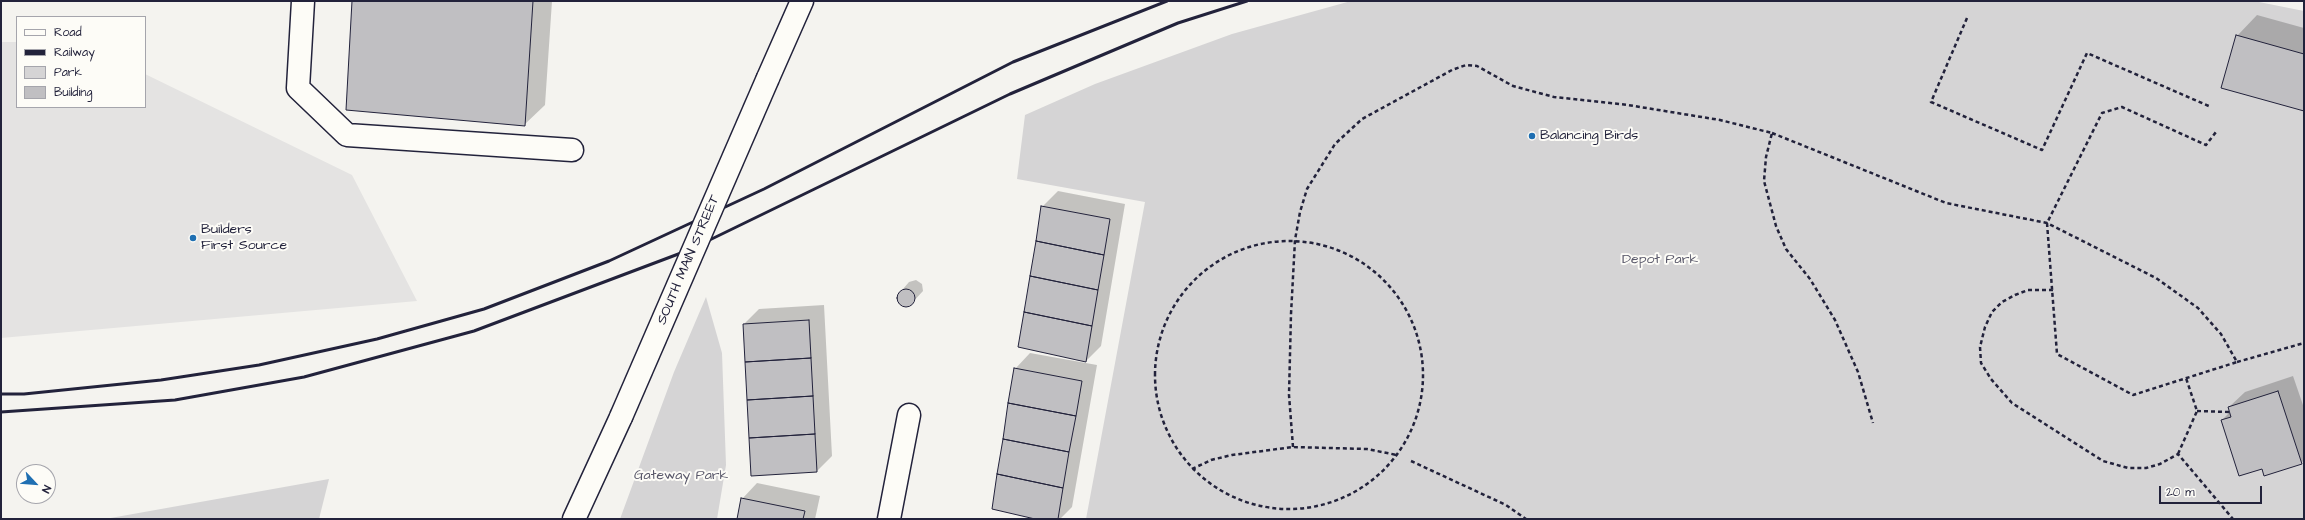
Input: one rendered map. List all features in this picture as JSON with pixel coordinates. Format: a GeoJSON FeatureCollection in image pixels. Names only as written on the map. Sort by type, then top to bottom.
{"type":"FeatureCollection","features":[{"type":"Feature","properties":{"kind":"main road"},"geometry":{"type":"LineString","coordinates":[[303,1],[298,88],[347,135],[572,150]]}},
{"type":"Feature","properties":{"kind":"main road","name":"SOUTH MAIN STREET"},"geometry":{"type":"LineString","coordinates":[[574,519],[621,417],[802,1]]}},
{"type":"Feature","properties":{"kind":"main road"},"geometry":{"type":"LineString","coordinates":[[889,519],[909,415]]}},
{"type":"Feature","properties":{"kind":"path"},"geometry":{"type":"LineString","coordinates":[[1967,18],[1931,102],[2042,150],[2087,53],[2211,107]]}},
{"type":"Feature","properties":{"kind":"path"},"geometry":{"type":"LineString","coordinates":[[1293,447],[1289,382],[1295,240],[1300,212],[1307,189],[1336,144],[1362,119],[1452,70],[1466,65],[1477,66],[1513,86],[1542,94],[1628,105],[1720,120],[1772,133],[1946,203],[2047,223],[2156,278],[2198,308],[2221,334],[2237,362]]}},
{"type":"Feature","properties":{"kind":"path"},"geometry":{"type":"LineString","coordinates":[[2216,132],[2206,145],[2122,107],[2102,113],[2047,223],[2057,354],[2133,395],[2237,362],[2304,343]]}},
{"type":"Feature","properties":{"kind":"path"},"geometry":{"type":"LineString","coordinates":[[1772,133],[1766,157],[1764,181],[1776,226],[1786,249],[1810,279],[1835,320],[1858,372],[1874,423]]}},
{"type":"Feature","properties":{"kind":"path"},"geometry":{"type":"LineString","coordinates":[[1295,240],[1321,244],[1346,252],[1369,266],[1389,283],[1404,305],[1416,329],[1423,355],[1424,381],[1420,408],[1411,433],[1397,456],[1380,474],[1358,490],[1335,501],[1310,508],[1284,510],[1253,504],[1235,498],[1212,485],[1192,469],[1176,448],[1164,424],[1157,398],[1155,372],[1158,345],[1167,320],[1184,292],[1197,277],[1219,260],[1243,248],[1268,241],[1295,240]]}},
{"type":"Feature","properties":{"kind":"path"},"geometry":{"type":"LineString","coordinates":[[2053,290],[2028,290],[2002,302],[1992,312],[1985,327],[1980,347],[1981,363],[1991,380],[2012,403],[2103,461],[2128,468],[2146,468],[2160,464],[2178,454],[2198,411],[2186,378]]}},
{"type":"Feature","properties":{"kind":"path"},"geometry":{"type":"LineString","coordinates":[[2198,411],[2229,412]]}},
{"type":"Feature","properties":{"kind":"path"},"geometry":{"type":"LineString","coordinates":[[1192,469],[1211,460],[1232,455],[1293,447],[1367,449],[1397,456]]}},
{"type":"Feature","properties":{"kind":"path"},"geometry":{"type":"LineString","coordinates":[[2178,454],[2233,519]]}},
{"type":"Feature","properties":{"kind":"path"},"geometry":{"type":"LineString","coordinates":[[1411,461],[1506,506],[1526,519]]}},
{"type":"Feature","properties":{"kind":"shaded area","name":"Builders First Source"},"geometry":{"type":"Polygon","coordinates":[[[1,42],[16,42],[16,108],[146,108],[146,74],[352,175],[417,301],[1,338],[1,42]]]}},
{"type":"Feature","properties":{"kind":"green space","name":"Depot Park"},"geometry":{"type":"Polygon","coordinates":[[[1351,1],[2254,1],[2304,11],[2304,519],[1086,519],[1145,202],[1017,179],[1025,115],[1095,84],[1232,34],[1351,1]]]}},
{"type":"Feature","properties":{"kind":"green space","name":"Gateway Park"},"geometry":{"type":"Polygon","coordinates":[[[706,297],[722,353],[726,465],[717,519],[620,519],[674,372],[706,297]]]}},
{"type":"Feature","properties":{"kind":"green space"},"geometry":{"type":"Polygon","coordinates":[[[329,479],[319,519],[105,519],[329,479]]]}},
{"type":"Feature","properties":{"kind":"building"},"geometry":{"type":"Polygon","coordinates":[[[352,1],[533,1],[525,126],[346,110],[352,1]]]}},
{"type":"Feature","properties":{"kind":"building"},"geometry":{"type":"Polygon","coordinates":[[[2236,35],[2304,54],[2304,111],[2221,88],[2236,35]]]}},
{"type":"Feature","properties":{"kind":"building"},"geometry":{"type":"Polygon","coordinates":[[[1041,206],[1110,219],[1104,255],[1036,241],[1041,206]]]}},
{"type":"Feature","properties":{"kind":"building"},"geometry":{"type":"Polygon","coordinates":[[[1036,241],[1104,255],[1098,290],[1030,276],[1036,241]]]}},
{"type":"Feature","properties":{"kind":"building"},"geometry":{"type":"Polygon","coordinates":[[[1030,276],[1098,290],[1092,326],[1024,312],[1030,276]]]}},
{"type":"Feature","properties":{"kind":"building"},"geometry":{"type":"Polygon","coordinates":[[[902,289],[910,289],[915,294],[913,305],[910,307],[902,307],[897,302],[897,294],[902,289]]]}},
{"type":"Feature","properties":{"kind":"building"},"geometry":{"type":"Polygon","coordinates":[[[1024,312],[1092,326],[1086,362],[1018,347],[1024,312]]]}},
{"type":"Feature","properties":{"kind":"building"},"geometry":{"type":"Polygon","coordinates":[[[809,320],[811,358],[745,362],[743,324],[809,320]]]}},
{"type":"Feature","properties":{"kind":"building"},"geometry":{"type":"Polygon","coordinates":[[[811,358],[813,396],[747,400],[745,362],[811,358]]]}},
{"type":"Feature","properties":{"kind":"building"},"geometry":{"type":"Polygon","coordinates":[[[1014,368],[1082,381],[1076,416],[1008,403],[1014,368]]]}},
{"type":"Feature","properties":{"kind":"building"},"geometry":{"type":"Polygon","coordinates":[[[2278,391],[2302,464],[2264,476],[2262,469],[2239,476],[2221,420],[2231,417],[2228,407],[2278,391]]]}},
{"type":"Feature","properties":{"kind":"building"},"geometry":{"type":"Polygon","coordinates":[[[813,396],[815,434],[749,438],[747,400],[813,396]]]}},
{"type":"Feature","properties":{"kind":"building"},"geometry":{"type":"Polygon","coordinates":[[[1008,403],[1076,416],[1069,452],[1003,439],[1008,403]]]}},
{"type":"Feature","properties":{"kind":"building"},"geometry":{"type":"Polygon","coordinates":[[[815,434],[817,472],[751,476],[749,438],[815,434]]]}},
{"type":"Feature","properties":{"kind":"building"},"geometry":{"type":"Polygon","coordinates":[[[1003,439],[1069,452],[1063,488],[997,474],[1003,439]]]}},
{"type":"Feature","properties":{"kind":"building"},"geometry":{"type":"Polygon","coordinates":[[[997,474],[1063,488],[1058,519],[1035,519],[992,509],[997,474]]]}},
{"type":"Feature","properties":{"kind":"building"},"geometry":{"type":"Polygon","coordinates":[[[741,498],[805,511],[803,519],[737,519],[741,498]]]}},
{"type":"Feature","properties":{"kind":"railway"},"geometry":{"type":"LineString","coordinates":[[1,394],[24,394],[161,380],[259,365],[377,339],[484,309],[609,261],[764,189],[1013,62],[1167,1]]}},
{"type":"Feature","properties":{"kind":"railway"},"geometry":{"type":"LineString","coordinates":[[1,412],[175,400],[304,377],[474,331],[689,250],[1010,94],[1178,23],[1247,1]]}},
{"type":"Feature","properties":{"kind":"place","name":"Balancing Birds"},"geometry":{"type":"Point","coordinates":[1532,136]}},
{"type":"Feature","properties":{"kind":"place","name":"Builders First Source"},"geometry":{"type":"Point","coordinates":[193,238]}}]}
